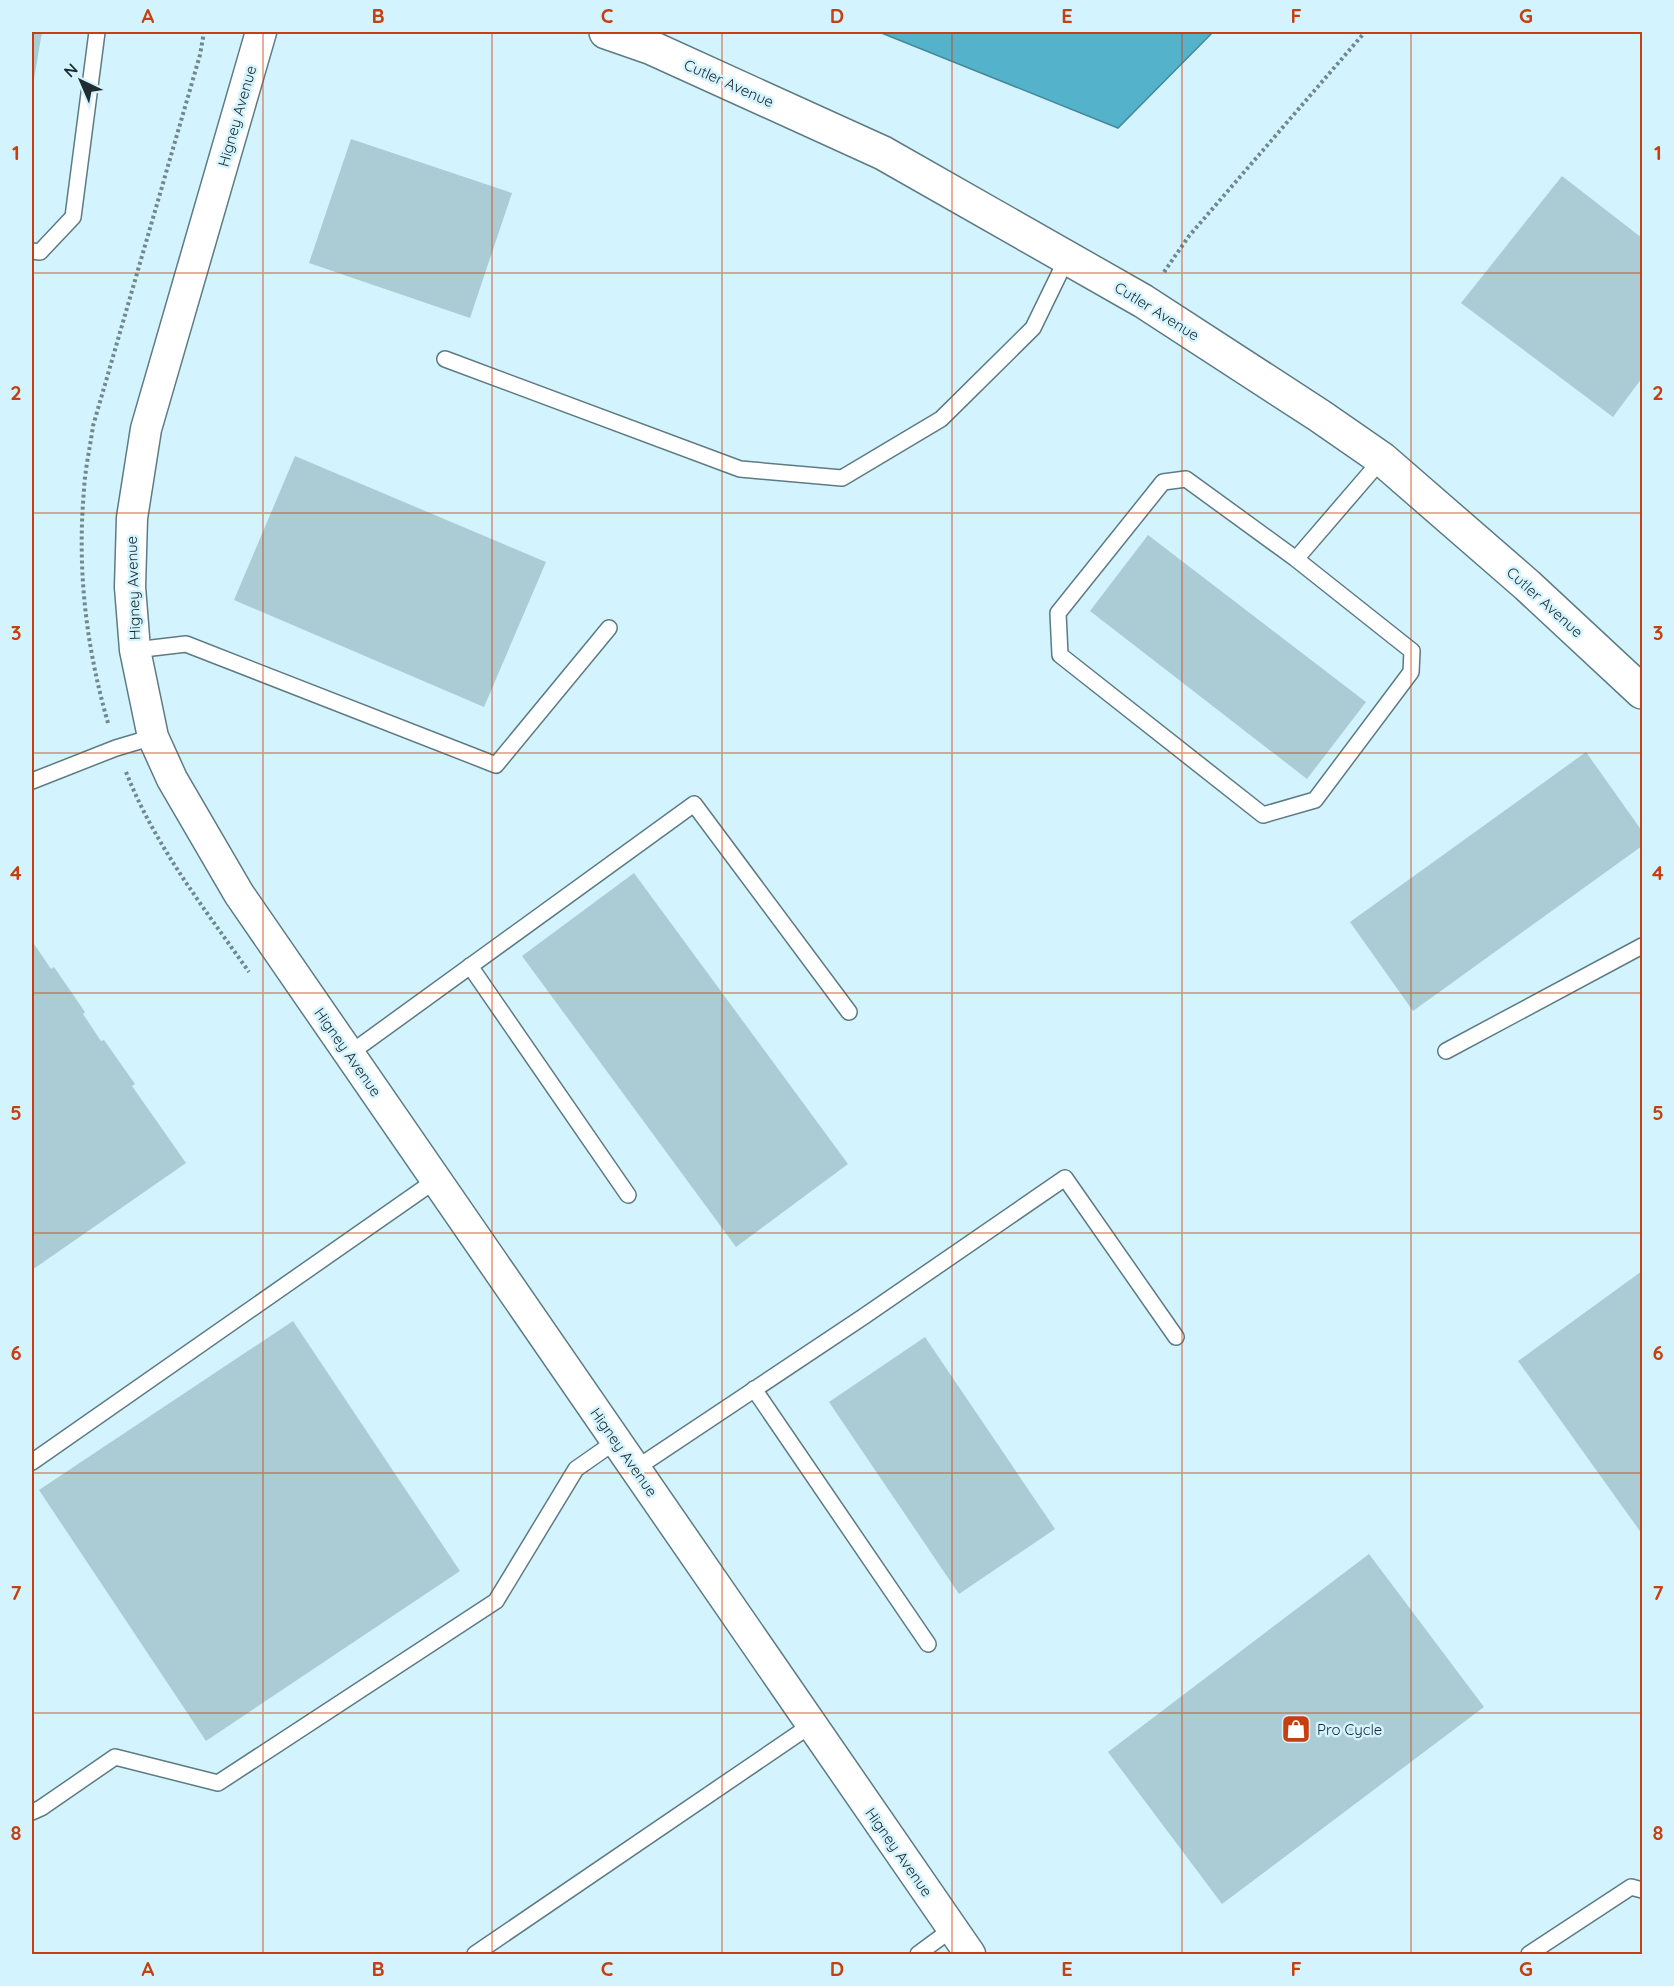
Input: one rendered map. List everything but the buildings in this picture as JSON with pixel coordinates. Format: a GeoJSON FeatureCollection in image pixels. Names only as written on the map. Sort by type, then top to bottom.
{"type":"FeatureCollection","features":[{"type":"Feature","properties":{"kind":"street","name":"Higney Avenue"},"geometry":{"type":"LineString","coordinates":[[261,32],[146,429],[132,518],[130,587],[135,650],[153,737],[172,779],[239,894],[970,1954]]}},
{"type":"Feature","properties":{"kind":"street","name":"Cutler Avenue"},"geometry":{"type":"LineString","coordinates":[[606,32],[652,48],[883,153],[1143,301],[1382,459],[1527,585],[1642,692]]}},
{"type":"Feature","properties":{"kind":"lane"},"geometry":{"type":"LineString","coordinates":[[32,251],[40,252],[73,216],[97,32]]}},
{"type":"Feature","properties":{"kind":"lane"},"geometry":{"type":"LineString","coordinates":[[445,359],[740,469],[842,478],[941,419],[1033,328],[1067,258]]}},
{"type":"Feature","properties":{"kind":"lane"},"geometry":{"type":"LineString","coordinates":[[1296,559],[1382,459]]}},
{"type":"Feature","properties":{"kind":"lane"},"geometry":{"type":"LineString","coordinates":[[1186,479],[1296,559],[1412,651],[1412,672],[1315,800],[1263,815],[1060,655],[1058,613],[1163,482],[1186,479]]}},
{"type":"Feature","properties":{"kind":"lane"},"geometry":{"type":"LineString","coordinates":[[135,650],[186,644],[496,765],[609,628]]}},
{"type":"Feature","properties":{"kind":"lane"},"geometry":{"type":"LineString","coordinates":[[32,781],[116,748],[153,737]]}},
{"type":"Feature","properties":{"kind":"lane"},"geometry":{"type":"LineString","coordinates":[[349,1054],[694,804],[849,1012]]}},
{"type":"Feature","properties":{"kind":"lane"},"geometry":{"type":"LineString","coordinates":[[1446,1051],[1642,946]]}},
{"type":"Feature","properties":{"kind":"lane"},"geometry":{"type":"LineString","coordinates":[[470,966],[628,1195]]}},
{"type":"Feature","properties":{"kind":"lane"},"geometry":{"type":"LineString","coordinates":[[635,1469],[863,1317],[1065,1178],[1176,1336]]}},
{"type":"Feature","properties":{"kind":"lane"},"geometry":{"type":"LineString","coordinates":[[32,1462],[436,1180]]}},
{"type":"Feature","properties":{"kind":"lane"},"geometry":{"type":"LineString","coordinates":[[753,1389],[928,1644]]}},
{"type":"Feature","properties":{"kind":"lane"},"geometry":{"type":"LineString","coordinates":[[32,1812],[115,1757],[218,1784],[496,1601],[576,1469],[616,1441]]}},
{"type":"Feature","properties":{"kind":"lane"},"geometry":{"type":"LineString","coordinates":[[475,1954],[811,1725]]}},
{"type":"Feature","properties":{"kind":"lane"},"geometry":{"type":"LineString","coordinates":[[1529,1954],[1630,1887],[1642,1890]]}},
{"type":"Feature","properties":{"kind":"lane"},"geometry":{"type":"LineString","coordinates":[[918,1954],[952,1929]]}},
{"type":"Feature","properties":{"kind":"path"},"geometry":{"type":"LineString","coordinates":[[1143,301],[1189,236],[1365,32]]}},
{"type":"Feature","properties":{"kind":"water"},"geometry":{"type":"Polygon","coordinates":[[[879,32],[1213,32],[1118,128],[879,32]]]}},
{"type":"Feature","properties":{"kind":"place","name":"Pro Cycle"},"geometry":{"type":"Point","coordinates":[1296,1729]}}]}
